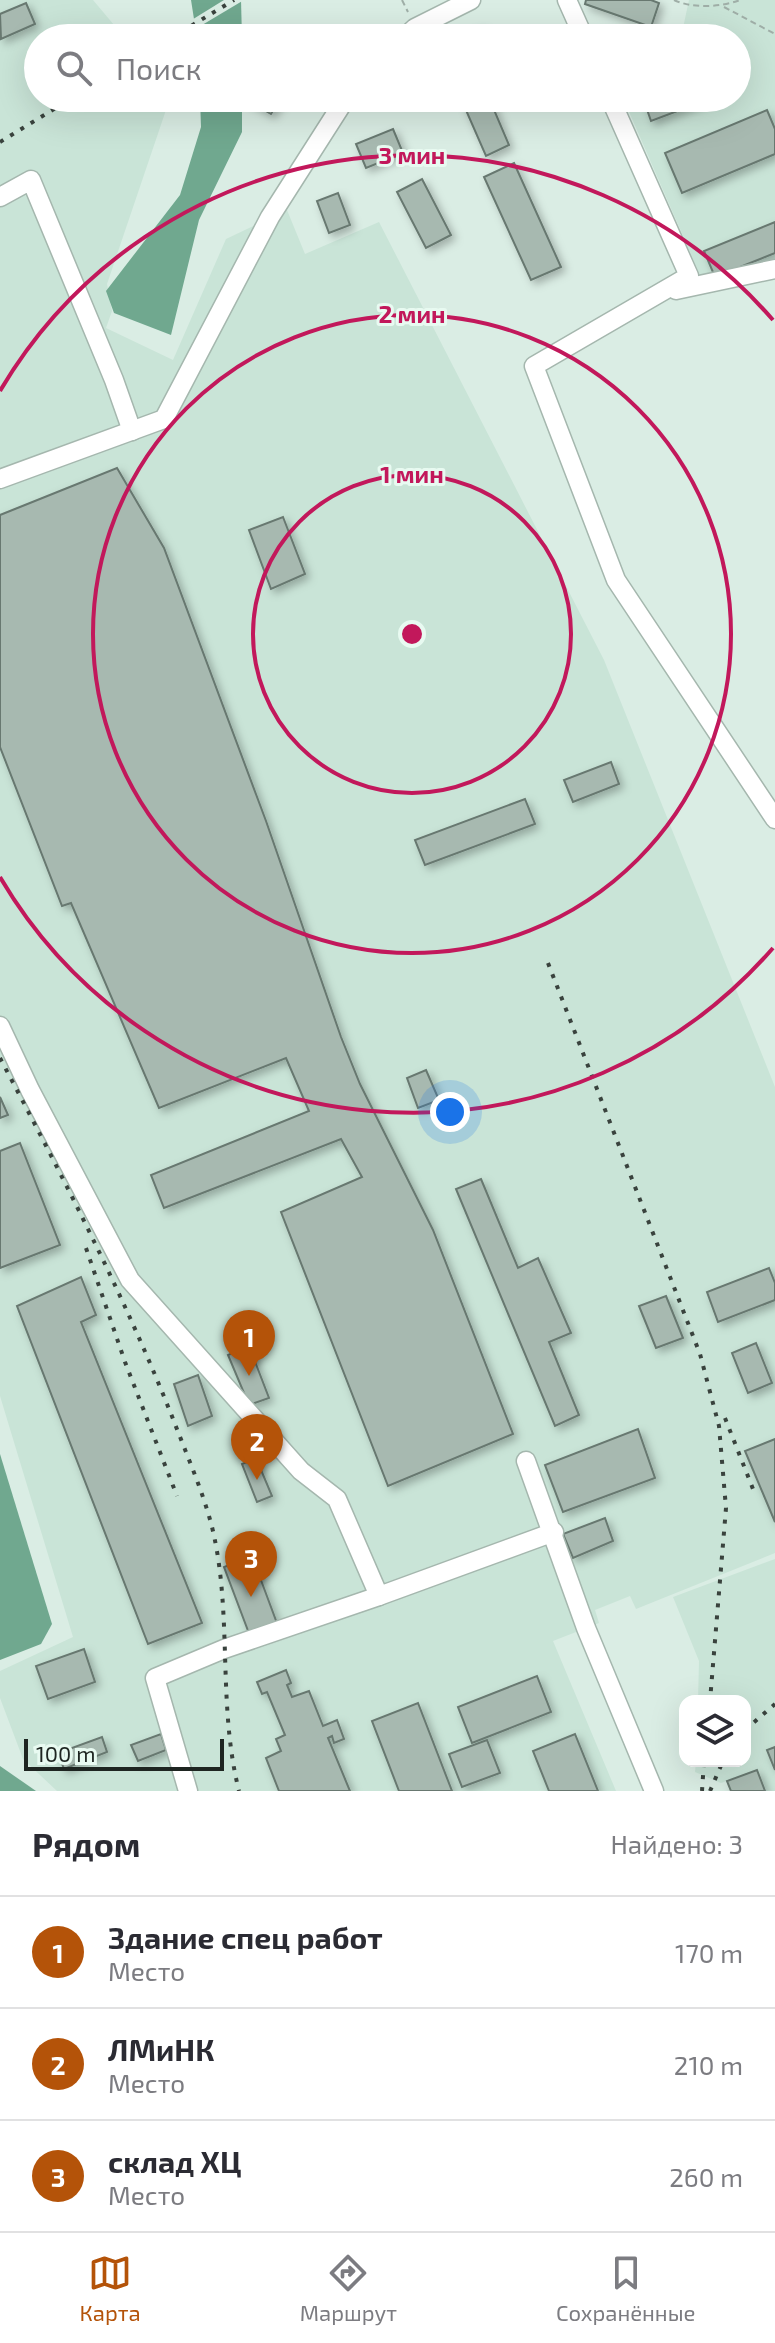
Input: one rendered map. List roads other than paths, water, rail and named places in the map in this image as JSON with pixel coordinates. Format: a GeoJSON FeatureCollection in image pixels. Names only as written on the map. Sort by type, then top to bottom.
{"type":"FeatureCollection","features":[{"type":"Feature","properties":{"kind":"street"},"geometry":{"type":"LineString","coordinates":[[423,24],[471,0]]}},
{"type":"Feature","properties":{"kind":"street"},"geometry":{"type":"LineString","coordinates":[[567,0],[578,24]]}},
{"type":"Feature","properties":{"kind":"street"},"geometry":{"type":"LineString","coordinates":[[0,479],[164,419],[270,217],[337,112]]}},
{"type":"Feature","properties":{"kind":"street"},"geometry":{"type":"LineString","coordinates":[[616,112],[689,276],[534,366],[616,580],[775,819]]}},
{"type":"Feature","properties":{"kind":"street"},"geometry":{"type":"LineString","coordinates":[[0,197],[31,180],[132,431]]}},
{"type":"Feature","properties":{"kind":"street"},"geometry":{"type":"LineString","coordinates":[[664,292],[775,269]]}},
{"type":"Feature","properties":{"kind":"street"},"geometry":{"type":"LineString","coordinates":[[0,1026],[30,1090],[130,1280],[301,1471],[337,1499],[379,1596]]}},
{"type":"Feature","properties":{"kind":"street"},"geometry":{"type":"LineString","coordinates":[[526,1461],[586,1628],[654,1791]]}},
{"type":"Feature","properties":{"kind":"street"},"geometry":{"type":"LineString","coordinates":[[188,1791],[155,1678],[224,1649],[554,1532]]}},
{"type":"Feature","properties":{"kind":"railway"},"geometry":{"type":"LineString","coordinates":[[194,24],[234,0]]}},
{"type":"Feature","properties":{"kind":"railway"},"geometry":{"type":"LineString","coordinates":[[0,142],[49,112]]}},
{"type":"Feature","properties":{"kind":"railway"},"geometry":{"type":"LineString","coordinates":[[548,963],[700,1354],[719,1426],[726,1508],[710,1695]]}},
{"type":"Feature","properties":{"kind":"railway"},"geometry":{"type":"LineString","coordinates":[[0,1058],[115,1285],[156,1377],[204,1501],[212,1527],[222,1592],[228,1725],[239,1791]]}},
{"type":"Feature","properties":{"kind":"railway"},"geometry":{"type":"LineString","coordinates":[[86,1248],[125,1362],[177,1496]]}},
{"type":"Feature","properties":{"kind":"railway"},"geometry":{"type":"LineString","coordinates":[[725,1418],[753,1489]]}},
{"type":"Feature","properties":{"kind":"railway"},"geometry":{"type":"LineString","coordinates":[[751,1725],[775,1704]]}},
{"type":"Feature","properties":{"kind":"railway"},"geometry":{"type":"LineString","coordinates":[[702,1791],[704,1767]]}},
{"type":"Feature","properties":{"kind":"railway"},"geometry":{"type":"LineString","coordinates":[[710,1791],[720,1767]]}},
{"type":"Feature","properties":{"kind":"place","name":"Здание спец работ"},"geometry":{"type":"Point","coordinates":[249,1376]}},
{"type":"Feature","properties":{"kind":"place","name":"ЛМиНК"},"geometry":{"type":"Point","coordinates":[257,1480]}},
{"type":"Feature","properties":{"kind":"place","name":"склад ХЦ"},"geometry":{"type":"Point","coordinates":[251,1597]}}]}
